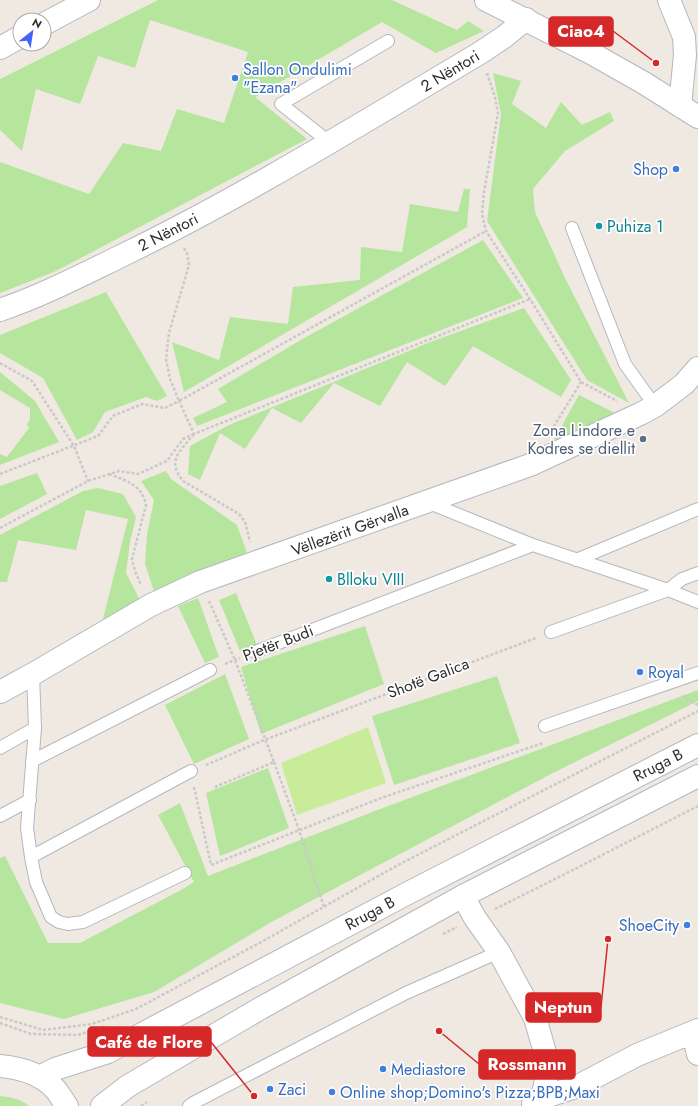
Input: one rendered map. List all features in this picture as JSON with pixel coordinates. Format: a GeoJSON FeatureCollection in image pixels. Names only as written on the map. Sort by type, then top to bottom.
{"type":"FeatureCollection","features":[{"type":"Feature","properties":{"kind":"street"},"geometry":{"type":"LineString","coordinates":[[52,20],[89,0]]}},
{"type":"Feature","properties":{"kind":"street"},"geometry":{"type":"LineString","coordinates":[[486,0],[591,53],[689,111]]}},
{"type":"Feature","properties":{"kind":"street"},"geometry":{"type":"LineString","coordinates":[[669,0],[684,37],[689,111]]}},
{"type":"Feature","properties":{"kind":"street","name":"2 Nëntori"},"geometry":{"type":"LineString","coordinates":[[0,310],[19,304],[172,232],[480,53],[504,38],[526,19]]}},
{"type":"Feature","properties":{"kind":"street"},"geometry":{"type":"LineString","coordinates":[[0,48],[12,41]]}},
{"type":"Feature","properties":{"kind":"street","name":"Vëllezërit Gërvalla"},"geometry":{"type":"LineString","coordinates":[[0,692],[151,606],[200,582],[255,564],[530,465],[647,410],[684,384],[698,368]]}},
{"type":"Feature","properties":{"kind":"street","name":"Rruga B"},"geometry":{"type":"LineString","coordinates":[[40,1077],[55,1069],[108,1052],[412,891],[698,744]]}},
{"type":"Feature","properties":{"kind":"street","name":"Rruga B"},"geometry":{"type":"LineString","coordinates":[[102,1106],[128,1086],[261,1008],[463,896],[698,776]]}},
{"type":"Feature","properties":{"kind":"street"},"geometry":{"type":"LineString","coordinates":[[463,896],[475,918],[499,952],[535,1018],[549,1066],[535,1103]]}},
{"type":"Feature","properties":{"kind":"street"},"geometry":{"type":"LineString","coordinates":[[535,1103],[578,1086],[637,1055],[696,1032],[698,1054]]}},
{"type":"Feature","properties":{"kind":"street"},"geometry":{"type":"LineString","coordinates":[[0,1066],[16,1067],[40,1077],[56,1090],[67,1106]]}},
{"type":"Feature","properties":{"kind":"lane"},"geometry":{"type":"LineString","coordinates":[[329,142],[281,104],[388,42]]}},
{"type":"Feature","properties":{"kind":"lane"},"geometry":{"type":"LineString","coordinates":[[572,228],[625,364],[647,410]]}},
{"type":"Feature","properties":{"kind":"lane"},"geometry":{"type":"LineString","coordinates":[[427,502],[533,545],[668,590],[698,602]]}},
{"type":"Feature","properties":{"kind":"lane"},"geometry":{"type":"LineString","coordinates":[[576,560],[698,509]]}},
{"type":"Feature","properties":{"kind":"lane","name":"Pjetër Budi"},"geometry":{"type":"LineString","coordinates":[[255,652],[533,545]]}},
{"type":"Feature","properties":{"kind":"lane"},"geometry":{"type":"LineString","coordinates":[[551,632],[668,590],[682,579],[698,573]]}},
{"type":"Feature","properties":{"kind":"lane"},"geometry":{"type":"LineString","coordinates":[[32,761],[210,670]]}},
{"type":"Feature","properties":{"kind":"lane"},"geometry":{"type":"LineString","coordinates":[[545,726],[698,673]]}},
{"type":"Feature","properties":{"kind":"lane"},"geometry":{"type":"LineString","coordinates":[[33,674],[35,728],[27,828],[36,882],[51,917],[59,922],[68,924],[83,922],[186,873]]}},
{"type":"Feature","properties":{"kind":"lane"},"geometry":{"type":"LineString","coordinates":[[0,748],[35,728]]}},
{"type":"Feature","properties":{"kind":"lane"},"geometry":{"type":"LineString","coordinates":[[31,856],[191,771]]}},
{"type":"Feature","properties":{"kind":"lane"},"geometry":{"type":"LineString","coordinates":[[0,816],[30,800]]}},
{"type":"Feature","properties":{"kind":"lane"},"geometry":{"type":"LineString","coordinates":[[189,1106],[246,1074],[406,993],[499,952]]}},
{"type":"Feature","properties":{"kind":"path"},"geometry":{"type":"LineString","coordinates":[[480,53],[495,97],[498,113],[484,192],[482,214],[486,231],[581,382],[647,410]]}},
{"type":"Feature","properties":{"kind":"path"},"geometry":{"type":"LineString","coordinates":[[0,474],[98,436],[113,416],[142,404],[165,408],[179,401],[486,231]]}},
{"type":"Feature","properties":{"kind":"path"},"geometry":{"type":"LineString","coordinates":[[172,232],[187,253],[189,265],[169,333],[166,359],[170,379],[194,434]]}},
{"type":"Feature","properties":{"kind":"path"},"geometry":{"type":"LineString","coordinates":[[0,528],[88,481],[119,471],[138,474],[167,461],[183,439],[194,434],[530,299]]}},
{"type":"Feature","properties":{"kind":"path"},"geometry":{"type":"LineString","coordinates":[[0,363],[32,381],[74,446],[88,481]]}},
{"type":"Feature","properties":{"kind":"path"},"geometry":{"type":"LineString","coordinates":[[549,433],[581,382]]}},
{"type":"Feature","properties":{"kind":"path"},"geometry":{"type":"LineString","coordinates":[[194,434],[176,456],[174,464],[177,473],[184,481],[239,514],[245,522],[255,564]]}},
{"type":"Feature","properties":{"kind":"path"},"geometry":{"type":"LineString","coordinates":[[109,474],[136,486],[144,496],[146,505],[132,559],[134,571],[151,606]]}},
{"type":"Feature","properties":{"kind":"path"},"geometry":{"type":"LineString","coordinates":[[200,582],[235,660],[264,740],[274,762],[299,830],[324,907]]}},
{"type":"Feature","properties":{"kind":"path","name":"Shotë Galica"},"geometry":{"type":"LineString","coordinates":[[191,771],[264,740],[551,632]]}},
{"type":"Feature","properties":{"kind":"path","name":"Pjetër Budi"},"geometry":{"type":"LineString","coordinates":[[210,670],[255,652]]}},
{"type":"Feature","properties":{"kind":"path"},"geometry":{"type":"LineString","coordinates":[[681,696],[698,705]]}},
{"type":"Feature","properties":{"kind":"path"},"geometry":{"type":"LineString","coordinates":[[0,1017],[43,1030],[92,1024],[136,1009],[398,865],[698,711]]}},
{"type":"Feature","properties":{"kind":"path"},"geometry":{"type":"LineString","coordinates":[[191,771],[211,865],[382,798],[546,742]]}},
{"type":"Feature","properties":{"kind":"path"},"geometry":{"type":"LineString","coordinates":[[215,787],[274,762]]}},
{"type":"Feature","properties":{"kind":"path"},"geometry":{"type":"LineString","coordinates":[[437,937],[566,874],[698,806]]}},
{"type":"Feature","properties":{"kind":"path"},"geometry":{"type":"LineString","coordinates":[[141,1106],[148,1102]]}},
{"type":"Feature","properties":{"kind":"green space"},"geometry":{"type":"Polygon","coordinates":[[[158,0],[392,0],[457,30],[468,21],[484,31],[436,53],[382,22],[255,97],[307,139],[56,271],[0,293],[0,162],[89,194],[123,143],[161,151],[177,109],[224,123],[248,52],[150,20],[135,68],[98,56],[80,104],[36,89],[22,151],[0,130],[0,79],[158,0]]]}},
{"type":"Feature","properties":{"kind":"green space"},"geometry":{"type":"Polygon","coordinates":[[[493,73],[521,81],[512,104],[546,128],[561,102],[582,125],[610,112],[614,121],[565,151],[533,189],[535,212],[565,278],[629,403],[587,380],[487,221],[501,114],[493,73]]]}},
{"type":"Feature","properties":{"kind":"green space"},"geometry":{"type":"Polygon","coordinates":[[[464,189],[470,189],[467,227],[184,392],[172,342],[219,360],[230,317],[288,324],[293,287],[360,280],[361,247],[402,252],[410,204],[458,212],[464,189]]]}},
{"type":"Feature","properties":{"kind":"green space"},"geometry":{"type":"Polygon","coordinates":[[[483,240],[523,298],[197,426],[193,418],[227,402],[218,389],[306,337],[483,240]]]}},
{"type":"Feature","properties":{"kind":"green space"},"geometry":{"type":"Polygon","coordinates":[[[106,292],[167,396],[157,401],[146,397],[105,412],[93,432],[77,440],[43,378],[0,353],[0,335],[106,292]]]}},
{"type":"Feature","properties":{"kind":"green space"},"geometry":{"type":"Polygon","coordinates":[[[524,308],[571,380],[561,397],[473,346],[445,386],[407,362],[380,406],[334,383],[301,423],[272,408],[245,449],[220,433],[200,480],[188,474],[190,446],[229,425],[433,341],[524,308]]]}},
{"type":"Feature","properties":{"kind":"green space"},"geometry":{"type":"Polygon","coordinates":[[[0,372],[35,401],[59,442],[0,465],[0,454],[7,457],[29,428],[27,425],[30,419],[30,408],[0,390],[0,372]]]}},
{"type":"Feature","properties":{"kind":"green space"},"geometry":{"type":"Polygon","coordinates":[[[579,395],[621,416],[551,445],[579,395]]]}},
{"type":"Feature","properties":{"kind":"green space"},"geometry":{"type":"Polygon","coordinates":[[[166,471],[171,479],[237,525],[247,553],[156,597],[145,564],[147,535],[154,500],[141,481],[166,471]]]}},
{"type":"Feature","properties":{"kind":"green space"},"geometry":{"type":"Polygon","coordinates":[[[37,473],[47,494],[0,519],[0,486],[37,473]]]}},
{"type":"Feature","properties":{"kind":"green space"},"geometry":{"type":"Polygon","coordinates":[[[98,488],[123,494],[136,517],[130,542],[126,573],[141,602],[102,623],[128,519],[86,510],[76,550],[18,540],[7,582],[0,582],[0,535],[83,491],[98,488]]]}},
{"type":"Feature","properties":{"kind":"green space"},"geometry":{"type":"Polygon","coordinates":[[[236,593],[257,645],[240,651],[219,600],[236,593]]]}},
{"type":"Feature","properties":{"kind":"green space"},"geometry":{"type":"Polygon","coordinates":[[[198,598],[219,657],[205,663],[178,606],[198,598]]]}},
{"type":"Feature","properties":{"kind":"green space"},"geometry":{"type":"Polygon","coordinates":[[[365,626],[384,684],[261,734],[241,667],[365,626]]]}},
{"type":"Feature","properties":{"kind":"green space"},"geometry":{"type":"Polygon","coordinates":[[[225,674],[249,739],[194,764],[165,705],[225,674]]]}},
{"type":"Feature","properties":{"kind":"green space"},"geometry":{"type":"Polygon","coordinates":[[[497,676],[520,743],[394,785],[372,716],[497,676]]]}},
{"type":"Feature","properties":{"kind":"green space"},"geometry":{"type":"Polygon","coordinates":[[[698,690],[698,701],[549,775],[275,920],[154,992],[64,1019],[0,1003],[0,858],[5,856],[48,943],[80,943],[194,882],[158,815],[180,803],[208,876],[375,811],[698,690]]]}},
{"type":"Feature","properties":{"kind":"green space"},"geometry":{"type":"Polygon","coordinates":[[[368,727],[386,783],[297,815],[281,763],[368,727]]]}},
{"type":"Feature","properties":{"kind":"green space"},"geometry":{"type":"Polygon","coordinates":[[[268,768],[289,828],[220,856],[206,793],[268,768]]]}},
{"type":"Feature","properties":{"kind":"green space"},"geometry":{"type":"Polygon","coordinates":[[[0,1096],[15,1099],[29,1106],[0,1106],[0,1096]]]}},
{"type":"Feature","properties":{"kind":"place","name":"Ciao4"},"geometry":{"type":"Point","coordinates":[656,63]}},
{"type":"Feature","properties":{"kind":"place","name":"Sallon Ondulimi \"Ezana\""},"geometry":{"type":"Point","coordinates":[235,78]}},
{"type":"Feature","properties":{"kind":"place","name":"Shop"},"geometry":{"type":"Point","coordinates":[676,169]}},
{"type":"Feature","properties":{"kind":"place","name":"Puhiza 1"},"geometry":{"type":"Point","coordinates":[599,226]}},
{"type":"Feature","properties":{"kind":"place","name":"Zona Lindore e Kodres se diellit"},"geometry":{"type":"Point","coordinates":[643,439]}},
{"type":"Feature","properties":{"kind":"place","name":"Blloku VIII"},"geometry":{"type":"Point","coordinates":[329,579]}},
{"type":"Feature","properties":{"kind":"place","name":"Royal"},"geometry":{"type":"Point","coordinates":[640,672]}},
{"type":"Feature","properties":{"kind":"place","name":"ShoeCity"},"geometry":{"type":"Point","coordinates":[687,925]}},
{"type":"Feature","properties":{"kind":"place","name":"Neptun"},"geometry":{"type":"Point","coordinates":[608,939]}},
{"type":"Feature","properties":{"kind":"place","name":"Rossmann"},"geometry":{"type":"Point","coordinates":[439,1031]}},
{"type":"Feature","properties":{"kind":"place","name":"Mediastore"},"geometry":{"type":"Point","coordinates":[383,1069]}},
{"type":"Feature","properties":{"kind":"place","name":"Zaci"},"geometry":{"type":"Point","coordinates":[270,1089]}},
{"type":"Feature","properties":{"kind":"place","name":"Online shop;Domino's Pizza;BPB;Maxi"},"geometry":{"type":"Point","coordinates":[332,1092]}},
{"type":"Feature","properties":{"kind":"place","name":"Café de Flore"},"geometry":{"type":"Point","coordinates":[254,1096]}}]}
